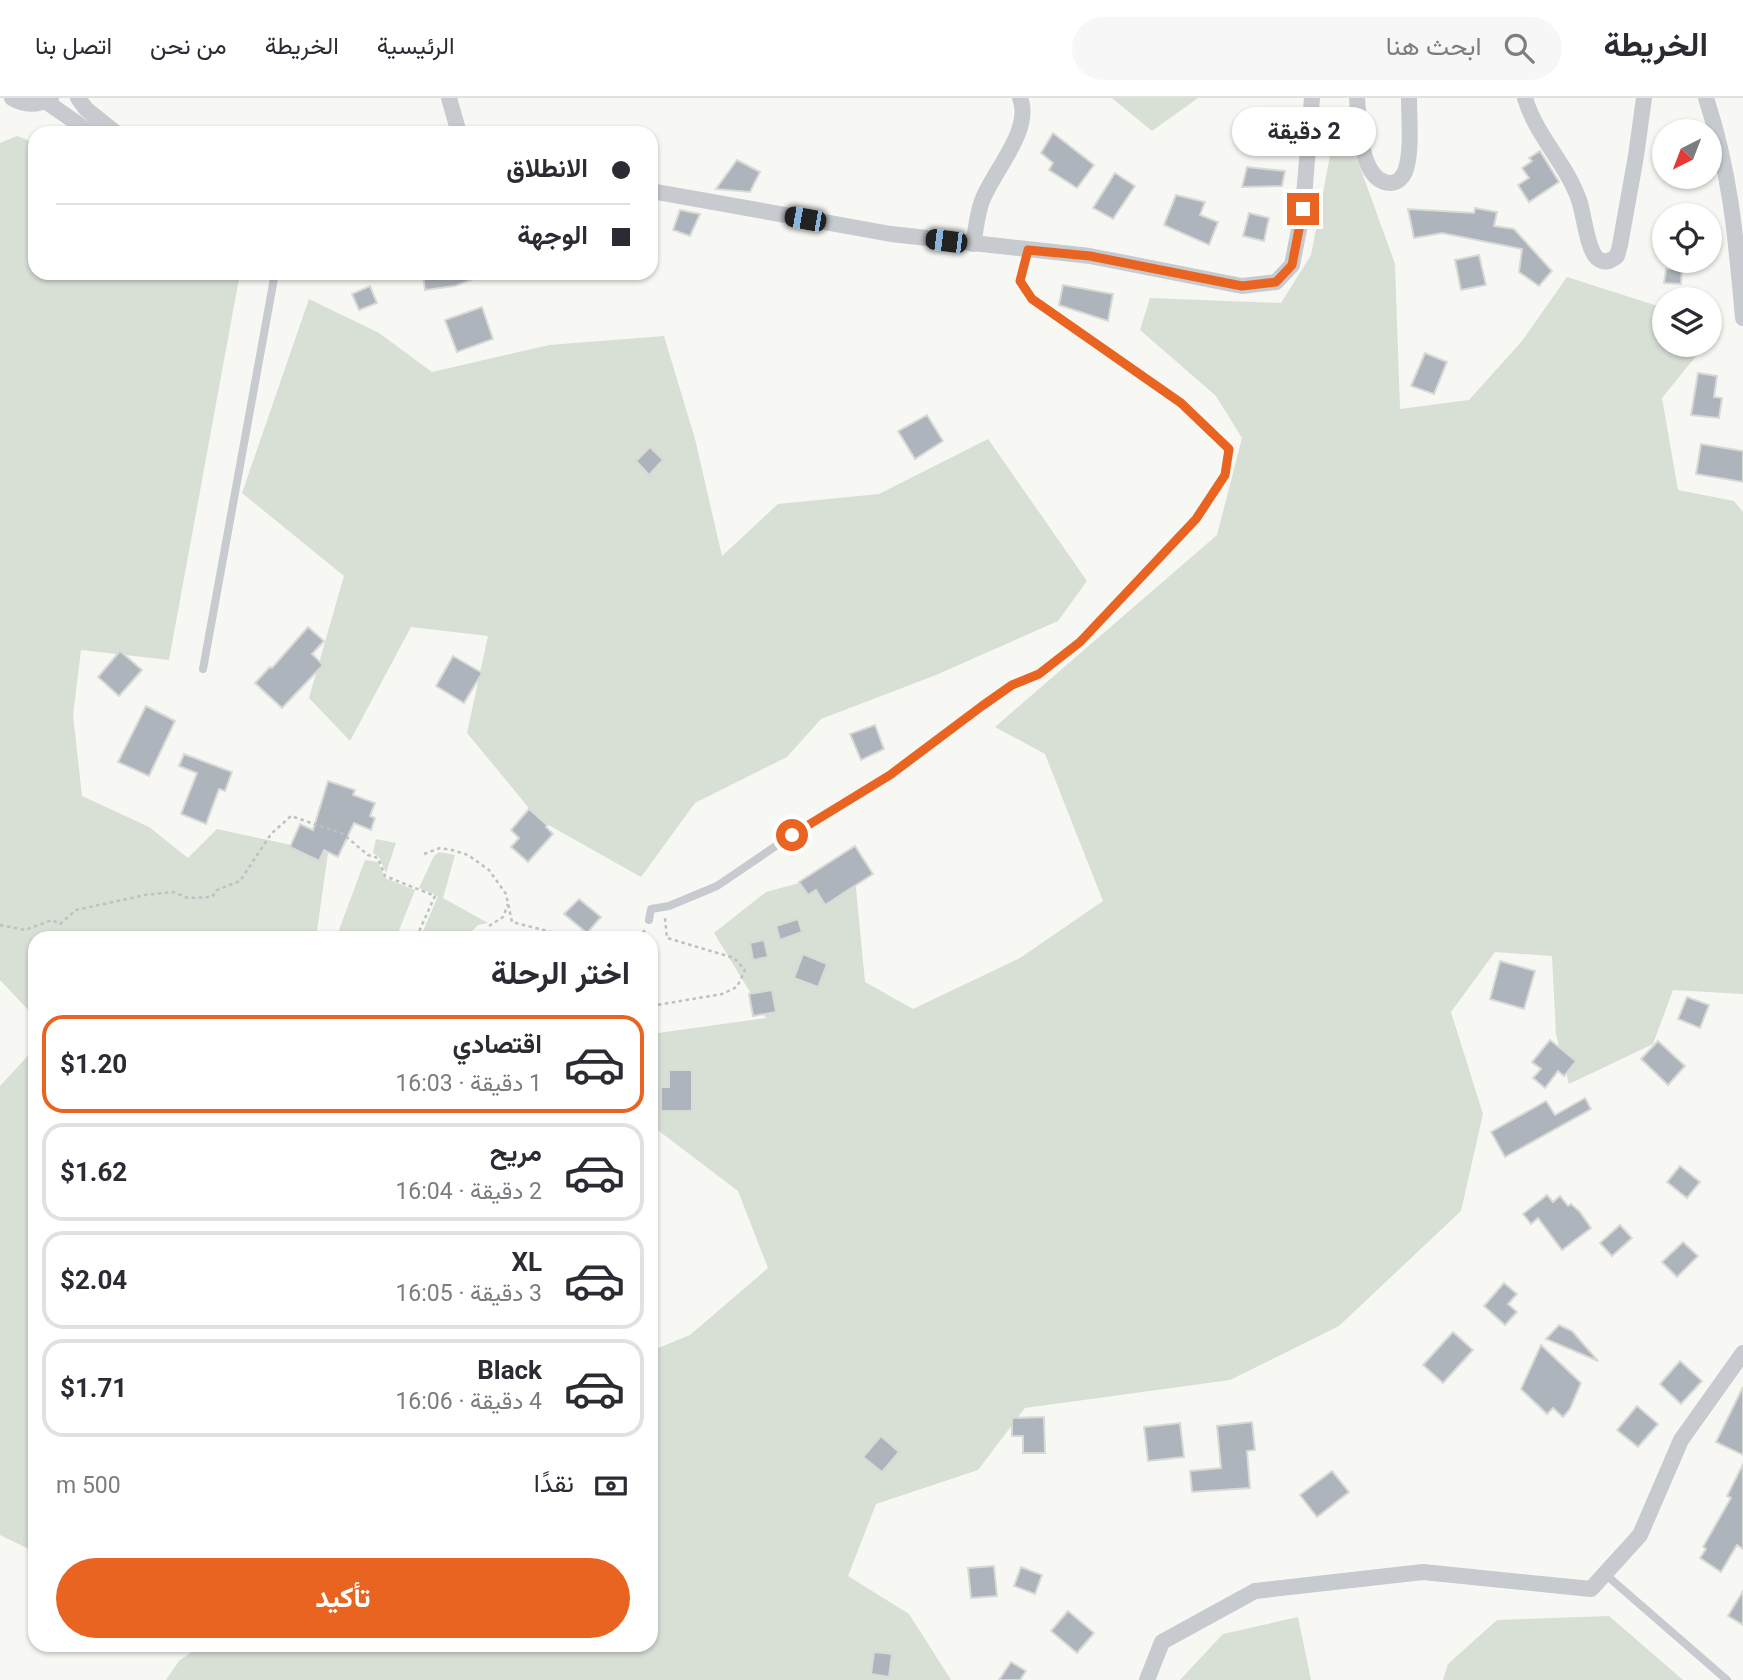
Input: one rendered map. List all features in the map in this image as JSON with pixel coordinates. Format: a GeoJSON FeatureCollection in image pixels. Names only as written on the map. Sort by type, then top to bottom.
{"type":"FeatureCollection","features":[{"type":"Feature","properties":{"kind":"street"},"geometry":{"type":"LineString","coordinates":[[78,98],[86,109],[107,126]]}},
{"type":"Feature","properties":{"kind":"street"},"geometry":{"type":"LineString","coordinates":[[449,98],[457,126]]}},
{"type":"Feature","properties":{"kind":"street"},"geometry":{"type":"LineString","coordinates":[[973,244],[982,200],[1020,130],[1020,98]]}},
{"type":"Feature","properties":{"kind":"street"},"geometry":{"type":"LineString","coordinates":[[658,192],[891,234],[1090,256],[1242,286],[1276,282],[1292,265],[1303,209],[1312,98]]}},
{"type":"Feature","properties":{"kind":"street"},"geometry":{"type":"LineString","coordinates":[[1357,98],[1365,157],[1372,173],[1389,183],[1396,182],[1405,172],[1409,98]]}},
{"type":"Feature","properties":{"kind":"street"},"geometry":{"type":"LineString","coordinates":[[1525,98],[1548,146],[1569,177],[1579,200],[1594,254],[1601,261],[1607,261],[1616,256],[1620,245],[1644,98]]}},
{"type":"Feature","properties":{"kind":"street"},"geometry":{"type":"LineString","coordinates":[[1706,98],[1719,137],[1731,194],[1743,318]]}},
{"type":"Feature","properties":{"kind":"street"},"geometry":{"type":"LineString","coordinates":[[8,99],[29,104],[48,100],[81,126]]}},
{"type":"Feature","properties":{"kind":"street"},"geometry":{"type":"LineString","coordinates":[[1147,1680],[1162,1642],[1255,1591],[1423,1572],[1591,1589],[1640,1535],[1681,1440],[1735,1377],[1743,1353]]}},
{"type":"Feature","properties":{"kind":"lane"},"geometry":{"type":"LineString","coordinates":[[649,920],[651,909],[669,906],[717,886],[792,835],[890,775],[1012,685],[1039,674],[1070,650],[1110,612],[1196,519],[1225,475],[1229,449],[1181,403],[1032,299],[1020,281],[1028,250]]}},
{"type":"Feature","properties":{"kind":"lane"},"geometry":{"type":"LineString","coordinates":[[203,668],[274,280]]}},
{"type":"Feature","properties":{"kind":"lane"},"geometry":{"type":"LineString","coordinates":[[1605,1574],[1727,1680]]}},
{"type":"Feature","properties":{"kind":"path"},"geometry":{"type":"LineString","coordinates":[[0,925],[25,930],[52,920],[60,924],[76,910],[145,895],[173,892],[188,898],[212,897],[217,890],[240,881],[271,834],[291,816],[343,834],[368,855],[378,858],[385,876],[435,896],[419,931]]}},
{"type":"Feature","properties":{"kind":"path"},"geometry":{"type":"LineString","coordinates":[[424,854],[440,848],[468,855],[489,870],[506,894],[512,922],[547,931]]}},
{"type":"Feature","properties":{"kind":"path"},"geometry":{"type":"LineString","coordinates":[[489,926],[503,917],[508,903]]}},
{"type":"Feature","properties":{"kind":"path"},"geometry":{"type":"LineString","coordinates":[[658,1005],[722,994],[737,987],[745,970],[734,958],[667,938],[664,915],[669,906]]}},
{"type":"Feature","properties":{"kind":"shaded area"},"geometry":{"type":"Polygon","coordinates":[[[1112,98],[1198,98],[1152,131],[1112,98]]]}},
{"type":"Feature","properties":{"kind":"shaded area"},"geometry":{"type":"Polygon","coordinates":[[[1339,109],[1395,264],[1400,409],[1469,400],[1522,341],[1567,277],[1652,304],[1652,357],[1695,357],[1662,398],[1678,490],[1734,501],[1743,512],[1743,994],[1673,990],[1653,1044],[1569,1084],[1556,1035],[1552,956],[1495,952],[1451,1012],[1483,1114],[1461,1211],[1339,1326],[1230,1380],[1025,1408],[978,1470],[876,1504],[848,1576],[909,1614],[951,1680],[166,1680],[179,1661],[191,1652],[658,1652],[658,1348],[690,1335],[768,1268],[738,1191],[658,1130],[658,1033],[766,1018],[714,933],[766,892],[854,868],[865,982],[913,1009],[1020,958],[1103,901],[1045,754],[995,727],[1217,535],[1242,438],[1216,396],[1140,330],[1150,298],[1281,303],[1311,255],[1339,109]]]}},
{"type":"Feature","properties":{"kind":"shaded area"},"geometry":{"type":"Polygon","coordinates":[[[17,136],[28,140],[28,280],[239,280],[169,660],[81,650],[73,715],[82,796],[149,827],[188,858],[217,829],[328,853],[317,931],[28,931],[28,1010],[0,980],[0,143],[17,136]]]}},
{"type":"Feature","properties":{"kind":"shaded area"},"geometry":{"type":"Polygon","coordinates":[[[309,299],[379,333],[432,372],[549,345],[664,336],[695,439],[722,556],[778,504],[879,494],[988,439],[1087,581],[1058,621],[936,675],[821,719],[787,757],[695,803],[641,877],[538,819],[467,733],[488,636],[411,627],[350,741],[309,698],[344,576],[242,493],[309,299]]]}},
{"type":"Feature","properties":{"kind":"shaded area"},"geometry":{"type":"Polygon","coordinates":[[[376,839],[396,843],[386,873],[379,857],[373,853],[376,839]]]}},
{"type":"Feature","properties":{"kind":"shaded area"},"geometry":{"type":"Polygon","coordinates":[[[439,852],[455,855],[443,898],[488,923],[478,925],[472,931],[423,931],[438,896],[419,888],[434,856],[439,852]]]}},
{"type":"Feature","properties":{"kind":"shaded area"},"geometry":{"type":"Polygon","coordinates":[[[365,860],[378,862],[385,878],[415,890],[399,931],[339,931],[365,860]]]}},
{"type":"Feature","properties":{"kind":"shaded area"},"geometry":{"type":"Polygon","coordinates":[[[28,1056],[28,1549],[0,1535],[0,1086],[28,1056]]]}},
{"type":"Feature","properties":{"kind":"shaded area"},"geometry":{"type":"Polygon","coordinates":[[[1609,1616],[1683,1680],[1443,1680],[1448,1664],[1497,1620],[1609,1616]]]}},
{"type":"Feature","properties":{"kind":"shaded area"},"geometry":{"type":"Polygon","coordinates":[[[1298,1617],[1311,1680],[1180,1680],[1223,1634],[1298,1617]]]}},
{"type":"Feature","properties":{"kind":"building"},"geometry":{"type":"Polygon","coordinates":[[[1053,133],[1094,165],[1077,188],[1049,170],[1053,163],[1041,153],[1053,133]]]}},
{"type":"Feature","properties":{"kind":"building"},"geometry":{"type":"Polygon","coordinates":[[[1540,151],[1559,182],[1529,202],[1518,185],[1529,178],[1522,168],[1532,161],[1529,158],[1540,151]]]}},
{"type":"Feature","properties":{"kind":"building"},"geometry":{"type":"Polygon","coordinates":[[[737,160],[760,172],[750,192],[716,189],[737,160]]]}},
{"type":"Feature","properties":{"kind":"building"},"geometry":{"type":"Polygon","coordinates":[[[1247,167],[1285,171],[1282,186],[1242,187],[1247,167]]]}},
{"type":"Feature","properties":{"kind":"building"},"geometry":{"type":"Polygon","coordinates":[[[1115,173],[1135,186],[1113,219],[1093,208],[1115,173]]]}},
{"type":"Feature","properties":{"kind":"building"},"geometry":{"type":"Polygon","coordinates":[[[1176,195],[1205,202],[1200,215],[1218,222],[1209,245],[1164,225],[1176,195]]]}},
{"type":"Feature","properties":{"kind":"building"},"geometry":{"type":"Polygon","coordinates":[[[1475,208],[1497,212],[1494,226],[1514,229],[1552,271],[1539,286],[1519,272],[1522,249],[1442,233],[1414,238],[1408,209],[1474,213],[1475,208]]]}},
{"type":"Feature","properties":{"kind":"building"},"geometry":{"type":"Polygon","coordinates":[[[680,210],[700,214],[690,236],[673,230],[680,210]]]}},
{"type":"Feature","properties":{"kind":"building"},"geometry":{"type":"Polygon","coordinates":[[[1249,213],[1269,218],[1264,241],[1243,236],[1249,213]]]}},
{"type":"Feature","properties":{"kind":"building"},"geometry":{"type":"Polygon","coordinates":[[[1479,255],[1486,285],[1461,290],[1455,260],[1479,255]]]}},
{"type":"Feature","properties":{"kind":"building"},"geometry":{"type":"Polygon","coordinates":[[[1665,273],[1682,273],[1681,284],[1664,283],[1665,273]]]}},
{"type":"Feature","properties":{"kind":"building"},"geometry":{"type":"Polygon","coordinates":[[[424,280],[470,280],[455,286],[425,290],[424,280]]]}},
{"type":"Feature","properties":{"kind":"building"},"geometry":{"type":"Polygon","coordinates":[[[1063,285],[1113,294],[1108,321],[1059,305],[1063,285]]]}},
{"type":"Feature","properties":{"kind":"building"},"geometry":{"type":"Polygon","coordinates":[[[370,286],[377,303],[359,310],[352,294],[370,286]]]}},
{"type":"Feature","properties":{"kind":"building"},"geometry":{"type":"Polygon","coordinates":[[[482,307],[493,339],[457,352],[445,320],[482,307]]]}},
{"type":"Feature","properties":{"kind":"building"},"geometry":{"type":"Polygon","coordinates":[[[1425,353],[1447,362],[1434,394],[1411,386],[1425,353]]]}},
{"type":"Feature","properties":{"kind":"building"},"geometry":{"type":"Polygon","coordinates":[[[1698,373],[1717,376],[1714,397],[1722,398],[1719,418],[1691,415],[1698,373]]]}},
{"type":"Feature","properties":{"kind":"building"},"geometry":{"type":"Polygon","coordinates":[[[927,415],[943,441],[915,459],[898,431],[927,415]]]}},
{"type":"Feature","properties":{"kind":"building"},"geometry":{"type":"Polygon","coordinates":[[[1701,444],[1743,451],[1743,482],[1696,474],[1701,444]]]}},
{"type":"Feature","properties":{"kind":"building"},"geometry":{"type":"Polygon","coordinates":[[[650,447],[663,460],[649,475],[636,461],[650,447]]]}},
{"type":"Feature","properties":{"kind":"building"},"geometry":{"type":"Polygon","coordinates":[[[308,627],[324,641],[312,654],[323,665],[282,708],[255,683],[308,627]]]}},
{"type":"Feature","properties":{"kind":"building"},"geometry":{"type":"Polygon","coordinates":[[[120,651],[142,670],[119,696],[98,677],[120,651]]]}},
{"type":"Feature","properties":{"kind":"building"},"geometry":{"type":"Polygon","coordinates":[[[453,656],[482,673],[464,703],[436,686],[453,656]]]}},
{"type":"Feature","properties":{"kind":"building"},"geometry":{"type":"Polygon","coordinates":[[[146,706],[175,721],[149,776],[118,762],[146,706]]]}},
{"type":"Feature","properties":{"kind":"building"},"geometry":{"type":"Polygon","coordinates":[[[875,725],[884,749],[861,760],[850,734],[875,725]]]}},
{"type":"Feature","properties":{"kind":"building"},"geometry":{"type":"Polygon","coordinates":[[[184,754],[232,772],[225,791],[219,789],[206,824],[181,814],[197,773],[179,766],[184,754]]]}},
{"type":"Feature","properties":{"kind":"building"},"geometry":{"type":"Polygon","coordinates":[[[328,781],[355,790],[353,795],[375,803],[370,816],[375,818],[371,830],[354,823],[338,857],[324,850],[319,861],[290,847],[300,824],[313,830],[328,781]]]}},
{"type":"Feature","properties":{"kind":"building"},"geometry":{"type":"Polygon","coordinates":[[[529,809],[553,834],[528,862],[511,847],[519,838],[511,830],[529,809]]]}},
{"type":"Feature","properties":{"kind":"building"},"geometry":{"type":"Polygon","coordinates":[[[855,846],[873,874],[825,905],[816,890],[808,895],[799,882],[855,846]]]}},
{"type":"Feature","properties":{"kind":"building"},"geometry":{"type":"Polygon","coordinates":[[[579,899],[601,917],[589,931],[585,931],[564,914],[579,899]]]}},
{"type":"Feature","properties":{"kind":"building"},"geometry":{"type":"Polygon","coordinates":[[[798,919],[802,932],[780,940],[776,926],[798,919]]]}},
{"type":"Feature","properties":{"kind":"building"},"geometry":{"type":"Polygon","coordinates":[[[764,940],[768,957],[753,960],[750,943],[764,940]]]}},
{"type":"Feature","properties":{"kind":"building"},"geometry":{"type":"Polygon","coordinates":[[[803,954],[827,964],[818,987],[794,978],[803,954]]]}},
{"type":"Feature","properties":{"kind":"building"},"geometry":{"type":"Polygon","coordinates":[[[1500,961],[1535,971],[1524,1009],[1490,999],[1500,961]]]}},
{"type":"Feature","properties":{"kind":"building"},"geometry":{"type":"Polygon","coordinates":[[[772,990],[776,1012],[753,1016],[749,994],[772,990]]]}},
{"type":"Feature","properties":{"kind":"building"},"geometry":{"type":"Polygon","coordinates":[[[1687,997],[1709,1005],[1700,1028],[1678,1019],[1687,997]]]}},
{"type":"Feature","properties":{"kind":"building"},"geometry":{"type":"Polygon","coordinates":[[[1550,1040],[1576,1061],[1564,1076],[1558,1071],[1545,1088],[1533,1078],[1541,1069],[1532,1062],[1550,1040]]]}},
{"type":"Feature","properties":{"kind":"building"},"geometry":{"type":"Polygon","coordinates":[[[1658,1041],[1685,1066],[1668,1085],[1641,1059],[1658,1041]]]}},
{"type":"Feature","properties":{"kind":"building"},"geometry":{"type":"Polygon","coordinates":[[[669,1070],[692,1070],[692,1111],[661,1111],[661,1087],[669,1087],[669,1070]]]}},
{"type":"Feature","properties":{"kind":"building"},"geometry":{"type":"Polygon","coordinates":[[[1585,1098],[1591,1109],[1505,1157],[1491,1132],[1546,1101],[1555,1115],[1585,1098]]]}},
{"type":"Feature","properties":{"kind":"building"},"geometry":{"type":"Polygon","coordinates":[[[1680,1166],[1700,1182],[1687,1198],[1667,1182],[1680,1166]]]}},
{"type":"Feature","properties":{"kind":"building"},"geometry":{"type":"Polygon","coordinates":[[[1547,1195],[1553,1202],[1560,1196],[1568,1206],[1571,1204],[1591,1228],[1562,1250],[1538,1218],[1531,1224],[1523,1214],[1547,1195]]]}},
{"type":"Feature","properties":{"kind":"building"},"geometry":{"type":"Polygon","coordinates":[[[1620,1225],[1632,1238],[1612,1256],[1600,1243],[1620,1225]]]}},
{"type":"Feature","properties":{"kind":"building"},"geometry":{"type":"Polygon","coordinates":[[[1683,1242],[1698,1256],[1677,1277],[1662,1262],[1683,1242]]]}},
{"type":"Feature","properties":{"kind":"building"},"geometry":{"type":"Polygon","coordinates":[[[1504,1283],[1517,1294],[1508,1304],[1517,1312],[1505,1325],[1484,1306],[1504,1283]]]}},
{"type":"Feature","properties":{"kind":"building"},"geometry":{"type":"Polygon","coordinates":[[[1559,1325],[1572,1331],[1598,1361],[1546,1339],[1559,1325]]]}},
{"type":"Feature","properties":{"kind":"building"},"geometry":{"type":"Polygon","coordinates":[[[1453,1332],[1473,1350],[1443,1383],[1423,1365],[1453,1332]]]}},
{"type":"Feature","properties":{"kind":"building"},"geometry":{"type":"Polygon","coordinates":[[[1541,1345],[1581,1383],[1570,1409],[1563,1417],[1553,1408],[1547,1414],[1521,1389],[1541,1345]]]}},
{"type":"Feature","properties":{"kind":"building"},"geometry":{"type":"Polygon","coordinates":[[[1680,1361],[1702,1381],[1681,1404],[1660,1384],[1680,1361]]]}},
{"type":"Feature","properties":{"kind":"building"},"geometry":{"type":"Polygon","coordinates":[[[1743,1387],[1743,1455],[1716,1442],[1743,1387]]]}},
{"type":"Feature","properties":{"kind":"building"},"geometry":{"type":"Polygon","coordinates":[[[1637,1406],[1658,1424],[1638,1447],[1617,1430],[1637,1406]]]}},
{"type":"Feature","properties":{"kind":"building"},"geometry":{"type":"Polygon","coordinates":[[[1044,1417],[1045,1453],[1023,1453],[1023,1436],[1012,1436],[1012,1418],[1044,1417]]]}},
{"type":"Feature","properties":{"kind":"building"},"geometry":{"type":"Polygon","coordinates":[[[1252,1422],[1255,1450],[1247,1451],[1250,1488],[1192,1492],[1190,1471],[1221,1468],[1217,1426],[1252,1422]]]}},
{"type":"Feature","properties":{"kind":"building"},"geometry":{"type":"Polygon","coordinates":[[[1180,1423],[1184,1457],[1148,1461],[1144,1427],[1180,1423]]]}},
{"type":"Feature","properties":{"kind":"building"},"geometry":{"type":"Polygon","coordinates":[[[881,1436],[899,1452],[882,1472],[863,1457],[881,1436]]]}},
{"type":"Feature","properties":{"kind":"building"},"geometry":{"type":"Polygon","coordinates":[[[1743,1464],[1743,1549],[1737,1545],[1721,1572],[1700,1558],[1706,1549],[1703,1547],[1731,1498],[1727,1496],[1743,1464]]]}},
{"type":"Feature","properties":{"kind":"building"},"geometry":{"type":"Polygon","coordinates":[[[1332,1471],[1349,1492],[1317,1517],[1300,1495],[1332,1471]]]}},
{"type":"Feature","properties":{"kind":"building"},"geometry":{"type":"Polygon","coordinates":[[[994,1566],[997,1596],[971,1598],[968,1568],[994,1566]]]}},
{"type":"Feature","properties":{"kind":"building"},"geometry":{"type":"Polygon","coordinates":[[[1021,1567],[1042,1575],[1035,1594],[1014,1586],[1021,1567]]]}},
{"type":"Feature","properties":{"kind":"building"},"geometry":{"type":"Polygon","coordinates":[[[1743,1591],[1743,1625],[1728,1616],[1743,1591]]]}},
{"type":"Feature","properties":{"kind":"building"},"geometry":{"type":"Polygon","coordinates":[[[1068,1611],[1094,1633],[1077,1653],[1051,1631],[1068,1611]]]}},
{"type":"Feature","properties":{"kind":"building"},"geometry":{"type":"Polygon","coordinates":[[[874,1652],[892,1654],[889,1677],[871,1674],[874,1652]]]}},
{"type":"Feature","properties":{"kind":"building"},"geometry":{"type":"Polygon","coordinates":[[[1011,1662],[1026,1671],[1020,1680],[999,1680],[1011,1662]]]}},
{"type":"Feature","properties":{"kind":"route"},"geometry":{"type":"LineString","coordinates":[[792,835],[890,775],[982,706],[1012,685],[1039,674],[1080,642],[1196,519],[1225,475],[1229,449],[1181,403],[1032,299],[1020,281],[1028,250],[1090,256],[1242,286],[1276,282],[1292,265],[1303,209]]}}]}
